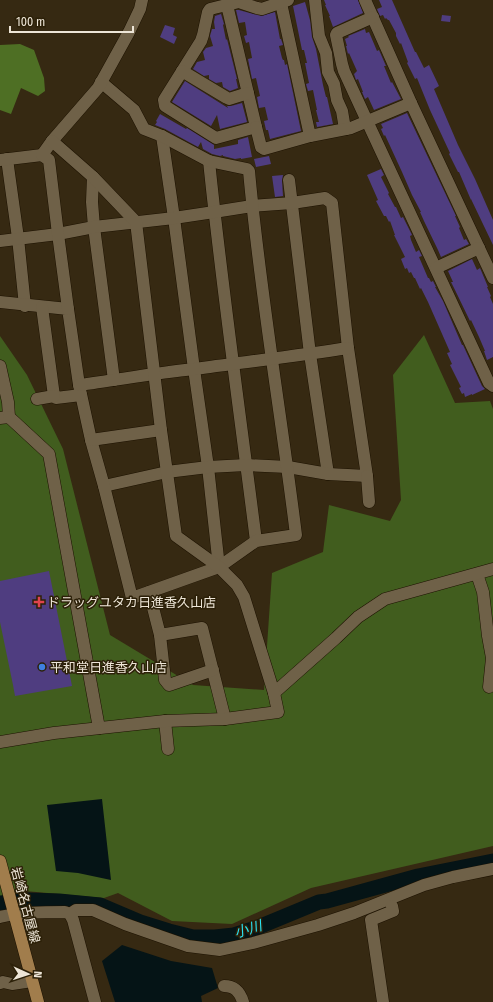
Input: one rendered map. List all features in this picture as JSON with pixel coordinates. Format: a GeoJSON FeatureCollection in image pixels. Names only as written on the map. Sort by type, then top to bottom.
{"type":"FeatureCollection","features":[{"type":"Feature","properties":{"kind":"main road","name":"岩崎名古屋線"},"geometry":{"type":"LineString","coordinates":[[0,861],[38,1002]]}},
{"type":"Feature","properties":{"kind":"street"},"geometry":{"type":"LineString","coordinates":[[42,155],[52,141],[98,88],[129,32],[142,0]]}},
{"type":"Feature","properties":{"kind":"street"},"geometry":{"type":"LineString","coordinates":[[316,0],[319,36],[326,54],[328,72],[334,84],[337,100],[342,111],[346,129]]}},
{"type":"Feature","properties":{"kind":"street"},"geometry":{"type":"LineString","coordinates":[[365,0],[411,103],[493,278]]}},
{"type":"Feature","properties":{"kind":"street"},"geometry":{"type":"LineString","coordinates":[[256,126],[216,138],[165,106],[164,100],[201,41],[210,9],[242,2],[260,9],[284,2],[310,136]]}},
{"type":"Feature","properties":{"kind":"street"},"geometry":{"type":"LineString","coordinates":[[227,5],[261,147],[264,149],[310,136],[351,128],[411,103]]}},
{"type":"Feature","properties":{"kind":"street"},"geometry":{"type":"LineString","coordinates":[[372,17],[337,33],[336,35],[342,64],[367,122],[489,383],[493,386]]}},
{"type":"Feature","properties":{"kind":"street"},"geometry":{"type":"LineString","coordinates":[[182,71],[229,99],[248,93]]}},
{"type":"Feature","properties":{"kind":"street"},"geometry":{"type":"LineString","coordinates":[[334,84],[347,77]]}},
{"type":"Feature","properties":{"kind":"street"},"geometry":{"type":"LineString","coordinates":[[25,306],[18,238],[4,160],[42,155],[49,160],[68,310],[80,390],[91,440],[132,598],[219,567],[256,541],[296,534],[288,467],[271,358],[249,171],[247,169],[209,161],[162,136],[144,129],[134,110],[101,82]]}},
{"type":"Feature","properties":{"kind":"street"},"geometry":{"type":"LineString","coordinates":[[162,136],[208,467],[219,567]]}},
{"type":"Feature","properties":{"kind":"street"},"geometry":{"type":"LineString","coordinates":[[0,742],[54,733],[99,728],[165,721],[225,719],[278,712],[274,693],[244,597],[237,585],[219,567],[176,536],[161,430],[136,222],[93,177],[52,141]]}},
{"type":"Feature","properties":{"kind":"street"},"geometry":{"type":"LineString","coordinates":[[209,161],[214,212],[256,541]]}},
{"type":"Feature","properties":{"kind":"street"},"geometry":{"type":"LineString","coordinates":[[93,177],[92,202],[94,227],[114,380]]}},
{"type":"Feature","properties":{"kind":"street"},"geometry":{"type":"LineString","coordinates":[[289,180],[310,354],[328,474]]}},
{"type":"Feature","properties":{"kind":"street"},"geometry":{"type":"LineString","coordinates":[[0,241],[252,206],[292,203],[325,198],[332,203],[348,348],[367,476],[369,502]]}},
{"type":"Feature","properties":{"kind":"street"},"geometry":{"type":"LineString","coordinates":[[436,268],[479,248]]}},
{"type":"Feature","properties":{"kind":"street"},"geometry":{"type":"LineString","coordinates":[[0,302],[68,310]]}},
{"type":"Feature","properties":{"kind":"street"},"geometry":{"type":"LineString","coordinates":[[42,307],[54,396]]}},
{"type":"Feature","properties":{"kind":"street"},"geometry":{"type":"LineString","coordinates":[[37,399],[54,396],[56,398],[114,380],[348,348]]}},
{"type":"Feature","properties":{"kind":"street"},"geometry":{"type":"LineString","coordinates":[[0,366],[8,402],[5,418],[49,454],[99,728]]}},
{"type":"Feature","properties":{"kind":"street"},"geometry":{"type":"LineString","coordinates":[[91,440],[161,430]]}},
{"type":"Feature","properties":{"kind":"street"},"geometry":{"type":"LineString","coordinates":[[104,486],[167,472],[208,467],[246,465],[288,467],[328,474],[367,476]]}},
{"type":"Feature","properties":{"kind":"street"},"geometry":{"type":"LineString","coordinates":[[274,693],[358,617],[385,599],[493,569]]}},
{"type":"Feature","properties":{"kind":"street"},"geometry":{"type":"LineString","coordinates":[[477,574],[483,592],[490,635],[492,658],[489,687]]}},
{"type":"Feature","properties":{"kind":"street"},"geometry":{"type":"LineString","coordinates":[[149,592],[160,635],[165,680],[169,685],[214,670]]}},
{"type":"Feature","properties":{"kind":"street"},"geometry":{"type":"LineString","coordinates":[[160,635],[202,628],[214,670],[225,719]]}},
{"type":"Feature","properties":{"kind":"street"},"geometry":{"type":"LineString","coordinates":[[165,721],[168,749]]}},
{"type":"Feature","properties":{"kind":"street"},"geometry":{"type":"LineString","coordinates":[[70,914],[76,910],[93,910],[188,946],[220,950],[253,943],[318,925],[354,913],[424,885],[452,877],[493,869]]}},
{"type":"Feature","properties":{"kind":"street"},"geometry":{"type":"LineString","coordinates":[[383,1002],[371,920],[392,911],[392,906]]}},
{"type":"Feature","properties":{"kind":"street"},"geometry":{"type":"LineString","coordinates":[[0,917],[13,910],[28,912],[65,912],[70,914],[73,920],[95,1002]]}},
{"type":"Feature","properties":{"kind":"street"},"geometry":{"type":"LineString","coordinates":[[0,983],[4,982],[12,984],[32,981]]}},
{"type":"Feature","properties":{"kind":"street"},"geometry":{"type":"LineString","coordinates":[[224,986],[230,986],[237,991],[243,1002]]}},
{"type":"Feature","properties":{"kind":"green space"},"geometry":{"type":"Polygon","coordinates":[[[20,44],[34,50],[44,78],[45,91],[38,96],[21,88],[11,114],[0,110],[0,45],[20,44]]]}},
{"type":"Feature","properties":{"kind":"green space"},"geometry":{"type":"Polygon","coordinates":[[[424,335],[455,403],[490,401],[493,409],[493,846],[311,888],[232,924],[172,921],[118,893],[104,898],[25,891],[0,897],[0,336],[27,375],[63,449],[110,635],[193,685],[264,690],[272,573],[323,552],[329,505],[390,521],[401,500],[393,375],[424,335]]]}},
{"type":"Feature","properties":{"kind":"shaded area"},"geometry":{"type":"Polygon","coordinates":[[[102,799],[111,880],[78,873],[56,871],[47,805],[102,799]]]}},
{"type":"Feature","properties":{"kind":"shaded area"},"geometry":{"type":"Polygon","coordinates":[[[122,945],[171,961],[212,968],[218,988],[201,996],[202,1002],[115,1002],[102,961],[122,945]]]}},
{"type":"Feature","properties":{"kind":"building"},"geometry":{"type":"Polygon","coordinates":[[[324,0],[358,0],[363,13],[333,27],[324,0]]]}},
{"type":"Feature","properties":{"kind":"building"},"geometry":{"type":"Polygon","coordinates":[[[379,0],[392,0],[415,52],[424,68],[429,65],[439,86],[434,89],[493,220],[493,245],[449,154],[450,153],[417,78],[415,79],[407,63],[408,62],[401,43],[400,44],[389,20],[386,18],[385,19],[383,15],[380,16],[377,9],[382,7],[379,0]]]}},
{"type":"Feature","properties":{"kind":"building"},"geometry":{"type":"Polygon","coordinates":[[[305,2],[333,124],[317,127],[316,122],[319,122],[317,110],[313,90],[308,91],[306,84],[309,83],[305,63],[307,63],[304,50],[302,50],[293,6],[305,2]]]}},
{"type":"Feature","properties":{"kind":"building"},"geometry":{"type":"Polygon","coordinates":[[[236,10],[261,16],[275,12],[280,39],[283,45],[279,46],[285,65],[287,64],[301,131],[270,139],[264,121],[268,120],[265,107],[259,108],[257,97],[260,96],[256,78],[252,79],[248,59],[252,58],[249,42],[246,43],[244,36],[247,35],[245,22],[239,23],[236,10]]]}},
{"type":"Feature","properties":{"kind":"building"},"geometry":{"type":"Polygon","coordinates":[[[221,14],[226,40],[227,39],[237,79],[238,88],[230,91],[223,87],[222,82],[216,83],[209,79],[209,75],[204,76],[193,69],[197,62],[205,60],[203,52],[206,48],[213,46],[210,36],[212,29],[215,29],[215,16],[221,14]]]}},
{"type":"Feature","properties":{"kind":"building"},"geometry":{"type":"Polygon","coordinates":[[[442,15],[451,16],[450,22],[441,21],[442,15]]]}},
{"type":"Feature","properties":{"kind":"building"},"geometry":{"type":"Polygon","coordinates":[[[165,25],[175,28],[173,35],[177,37],[174,44],[160,37],[165,25]]]}},
{"type":"Feature","properties":{"kind":"building"},"geometry":{"type":"Polygon","coordinates":[[[365,29],[366,33],[369,32],[377,51],[379,50],[391,83],[392,82],[401,99],[374,110],[368,97],[365,99],[358,79],[356,80],[354,74],[357,71],[349,53],[348,54],[345,39],[349,37],[348,36],[365,29]]]}},
{"type":"Feature","properties":{"kind":"building"},"geometry":{"type":"Polygon","coordinates":[[[185,81],[228,108],[227,106],[242,103],[247,122],[220,129],[217,115],[211,126],[172,102],[185,81]]]}},
{"type":"Feature","properties":{"kind":"building"},"geometry":{"type":"Polygon","coordinates":[[[407,113],[456,216],[464,240],[466,239],[469,244],[441,257],[381,129],[383,128],[381,124],[407,113]]]}},
{"type":"Feature","properties":{"kind":"building"},"geometry":{"type":"Polygon","coordinates":[[[160,114],[186,129],[187,128],[214,145],[214,149],[238,144],[238,140],[248,137],[252,157],[235,159],[223,155],[220,156],[212,154],[203,149],[201,142],[198,147],[155,125],[160,114]]]}},
{"type":"Feature","properties":{"kind":"building"},"geometry":{"type":"Polygon","coordinates":[[[269,156],[271,164],[256,167],[254,159],[269,156]]]}},
{"type":"Feature","properties":{"kind":"building"},"geometry":{"type":"Polygon","coordinates":[[[381,169],[384,175],[381,177],[389,193],[388,194],[401,218],[403,217],[412,235],[410,236],[411,240],[416,252],[419,250],[422,256],[419,257],[428,278],[431,282],[433,281],[462,345],[482,386],[485,389],[472,395],[465,397],[464,393],[462,394],[459,388],[461,387],[450,365],[452,364],[447,353],[450,352],[428,302],[411,272],[409,273],[407,268],[405,269],[401,259],[405,257],[394,235],[390,221],[389,222],[386,216],[384,216],[376,201],[378,200],[367,175],[381,169]]]}},
{"type":"Feature","properties":{"kind":"building"},"geometry":{"type":"Polygon","coordinates":[[[283,175],[283,196],[275,197],[272,176],[283,175]]]}},
{"type":"Feature","properties":{"kind":"building"},"geometry":{"type":"Polygon","coordinates":[[[472,259],[477,270],[480,268],[493,304],[493,357],[487,360],[479,337],[451,282],[453,282],[448,271],[472,259]]]}},
{"type":"Feature","properties":{"kind":"building"},"geometry":{"type":"Polygon","coordinates":[[[49,571],[72,686],[15,696],[0,622],[0,581],[49,571]]]}},
{"type":"Feature","properties":{"kind":"waterway","name":"小川"},"geometry":{"type":"LineString","coordinates":[[0,903],[29,900],[100,905],[140,922],[169,931],[193,937],[215,937],[234,935],[256,928],[319,902],[418,876],[493,861]]}},
{"type":"Feature","properties":{"kind":"place","name":"ドラッグユタカ日進香久山店"},"geometry":{"type":"Point","coordinates":[39,602]}},
{"type":"Feature","properties":{"kind":"place","name":"平和堂日進香久山店"},"geometry":{"type":"Point","coordinates":[42,667]}}]}
